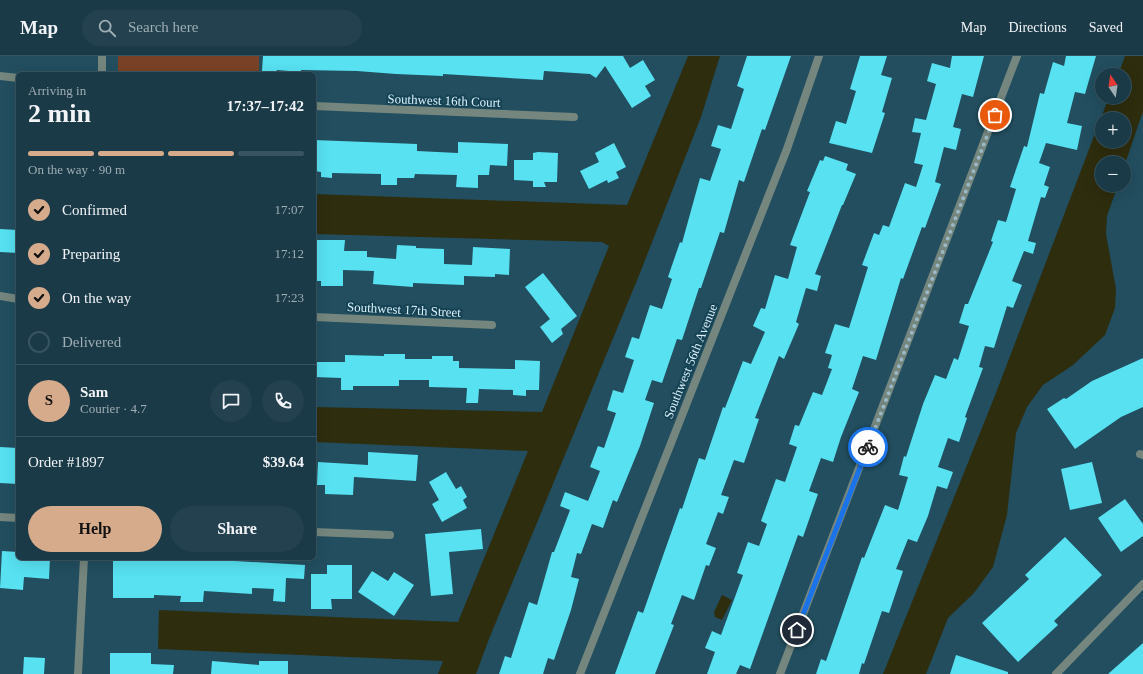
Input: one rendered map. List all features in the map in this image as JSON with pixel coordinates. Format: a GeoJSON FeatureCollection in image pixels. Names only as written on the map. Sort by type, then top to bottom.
{"type":"FeatureCollection","features":[{"type":"Feature","properties":{"kind":"street"},"geometry":{"type":"LineString","coordinates":[[102,56],[102,72]]}},
{"type":"Feature","properties":{"kind":"street","name":"Southwest 56th Avenue"},"geometry":{"type":"LineString","coordinates":[[580,674],[787,149],[819,56]]}},
{"type":"Feature","properties":{"kind":"street"},"geometry":{"type":"LineString","coordinates":[[780,674],[1018,56]]}},
{"type":"Feature","properties":{"kind":"street"},"geometry":{"type":"LineString","coordinates":[[0,76],[16,78]]}},
{"type":"Feature","properties":{"kind":"street","name":"Southwest 16th Court"},"geometry":{"type":"LineString","coordinates":[[316,106],[574,117]]}},
{"type":"Feature","properties":{"kind":"street"},"geometry":{"type":"LineString","coordinates":[[0,296],[16,299]]}},
{"type":"Feature","properties":{"kind":"street","name":"Southwest 17th Street"},"geometry":{"type":"LineString","coordinates":[[316,317],[492,325]]}},
{"type":"Feature","properties":{"kind":"street"},"geometry":{"type":"LineString","coordinates":[[0,518],[16,518]]}},
{"type":"Feature","properties":{"kind":"street"},"geometry":{"type":"LineString","coordinates":[[316,532],[390,535]]}},
{"type":"Feature","properties":{"kind":"street"},"geometry":{"type":"LineString","coordinates":[[78,674],[84,560]]}},
{"type":"Feature","properties":{"kind":"street"},"geometry":{"type":"LineString","coordinates":[[1056,674],[1143,584]]}},
{"type":"Feature","properties":{"kind":"shaded area"},"geometry":{"type":"Polygon","coordinates":[[[118,56],[259,56],[259,72],[118,72],[118,56]]]}},
{"type":"Feature","properties":{"kind":"shaded area"},"geometry":{"type":"Polygon","coordinates":[[[688,56],[720,56],[701,117],[640,273],[489,639],[476,674],[438,674],[443,661],[158,649],[159,610],[458,622],[528,451],[316,442],[316,407],[542,412],[609,246],[602,242],[316,234],[316,194],[627,205],[688,56]]]}},
{"type":"Feature","properties":{"kind":"shaded area"},"geometry":{"type":"Polygon","coordinates":[[[1125,56],[1143,56],[1143,111],[1131,146],[1131,112],[1103,112],[1106,104],[1131,104],[1131,68],[1121,68],[1125,56]]]}},
{"type":"Feature","properties":{"kind":"shaded area"},"geometry":{"type":"Polygon","coordinates":[[[1095,134],[1095,148],[1130,148],[1128,156],[1095,156],[1095,192],[1116,192],[1107,216],[1106,234],[1116,289],[1115,308],[1105,335],[1073,365],[1043,385],[1027,407],[1016,433],[1007,515],[993,567],[974,593],[948,618],[926,674],[883,674],[994,398],[1095,134]]]}},
{"type":"Feature","properties":{"kind":"shaded area"},"geometry":{"type":"Polygon","coordinates":[[[722,595],[732,600],[722,620],[715,617],[714,612],[722,595]]]}},
{"type":"Feature","properties":{"kind":"building"},"geometry":{"type":"Polygon","coordinates":[[[263,56],[623,56],[630,68],[643,60],[655,80],[645,86],[651,96],[632,108],[605,66],[596,78],[590,74],[544,71],[543,80],[357,71],[262,71],[263,56]]]}},
{"type":"Feature","properties":{"kind":"building"},"geometry":{"type":"Polygon","coordinates":[[[747,56],[791,56],[765,130],[762,129],[744,182],[739,180],[724,233],[720,232],[701,288],[699,288],[682,340],[677,339],[662,383],[652,380],[645,400],[654,403],[640,446],[617,502],[613,500],[603,528],[592,524],[581,554],[577,553],[571,577],[579,579],[571,610],[554,660],[548,658],[543,674],[499,674],[505,656],[511,658],[529,602],[537,605],[552,552],[554,552],[570,510],[560,506],[565,492],[588,501],[600,471],[590,467],[598,446],[604,448],[616,413],[607,410],[613,390],[623,393],[634,360],[625,357],[632,337],[639,339],[650,305],[662,309],[672,279],[668,277],[680,242],[682,243],[700,178],[710,181],[721,149],[711,146],[718,125],[731,129],[744,89],[737,86],[747,56]]]}},
{"type":"Feature","properties":{"kind":"building"},"geometry":{"type":"Polygon","coordinates":[[[860,56],[887,56],[881,75],[892,78],[882,112],[885,113],[872,153],[829,143],[836,121],[846,124],[856,91],[850,89],[860,56]]]}},
{"type":"Feature","properties":{"kind":"building"},"geometry":{"type":"Polygon","coordinates":[[[952,56],[984,56],[973,97],[962,94],[953,127],[961,129],[956,150],[944,147],[935,182],[941,184],[925,228],[922,227],[903,279],[901,278],[876,360],[863,356],[852,389],[859,392],[841,437],[833,462],[821,458],[809,491],[818,494],[803,537],[798,535],[750,669],[740,665],[736,674],[707,674],[715,652],[705,648],[712,631],[721,635],[743,575],[737,573],[748,542],[759,546],[767,524],[761,521],[776,479],[785,482],[797,447],[789,444],[795,425],[799,426],[813,392],[822,395],[832,369],[828,368],[832,355],[825,353],[835,324],[849,328],[868,267],[862,265],[874,233],[879,235],[883,225],[889,227],[905,183],[916,187],[923,165],[914,163],[921,133],[912,132],[915,118],[926,120],[936,84],[927,81],[932,63],[950,68],[952,56]]]}},
{"type":"Feature","properties":{"kind":"building"},"geometry":{"type":"Polygon","coordinates":[[[1066,56],[1096,56],[1085,94],[1075,92],[1067,123],[1082,126],[1077,150],[1046,143],[1039,163],[1050,167],[1044,185],[1049,187],[1045,198],[1041,197],[1028,241],[1036,243],[1033,254],[1024,251],[1012,281],[1022,285],[1013,308],[1007,306],[994,348],[985,346],[979,367],[983,368],[965,417],[967,418],[959,442],[948,438],[938,467],[953,472],[947,489],[937,486],[928,516],[917,542],[908,539],[896,569],[903,571],[889,613],[882,611],[864,664],[862,663],[859,674],[816,674],[821,659],[826,661],[862,557],[864,558],[885,505],[898,510],[908,477],[899,475],[904,456],[906,457],[923,404],[935,375],[946,379],[954,358],[958,360],[969,326],[959,323],[965,304],[968,304],[993,242],[991,241],[998,220],[1006,222],[1016,189],[1010,187],[1024,146],[1027,147],[1040,93],[1044,94],[1053,62],[1064,66],[1066,56]]]}},
{"type":"Feature","properties":{"kind":"building"},"geometry":{"type":"Polygon","coordinates":[[[316,140],[417,144],[417,151],[458,153],[458,142],[508,144],[507,166],[490,165],[489,175],[478,175],[478,188],[456,187],[457,175],[415,174],[414,178],[397,178],[397,185],[381,185],[381,174],[332,173],[332,178],[321,177],[321,172],[316,171],[316,140]]]}},
{"type":"Feature","properties":{"kind":"building"},"geometry":{"type":"Polygon","coordinates":[[[614,143],[626,167],[616,172],[619,178],[608,183],[607,180],[589,189],[580,171],[599,162],[595,153],[614,143]]]}},
{"type":"Feature","properties":{"kind":"building"},"geometry":{"type":"Polygon","coordinates":[[[533,153],[558,153],[557,182],[544,182],[546,187],[533,187],[533,181],[514,180],[514,160],[533,160],[533,153]]]}},
{"type":"Feature","properties":{"kind":"building"},"geometry":{"type":"Polygon","coordinates":[[[825,156],[848,164],[846,170],[856,174],[815,274],[821,276],[817,291],[806,288],[796,322],[799,324],[784,359],[779,356],[755,418],[759,419],[744,463],[734,460],[721,495],[729,497],[723,514],[718,512],[706,544],[716,548],[709,566],[706,565],[694,600],[682,595],[671,624],[674,625],[655,674],[615,674],[638,611],[643,613],[680,508],[682,509],[699,458],[705,460],[723,407],[725,408],[743,361],[751,364],[765,332],[753,326],[761,308],[765,309],[775,275],[788,279],[797,247],[790,245],[810,192],[807,191],[820,160],[823,161],[825,156]]]}},
{"type":"Feature","properties":{"kind":"building"},"geometry":{"type":"Polygon","coordinates":[[[0,229],[16,230],[16,253],[0,252],[0,229]]]}},
{"type":"Feature","properties":{"kind":"building"},"geometry":{"type":"Polygon","coordinates":[[[316,240],[345,240],[344,251],[367,251],[367,257],[396,259],[397,245],[416,246],[416,248],[444,249],[444,264],[472,265],[473,247],[510,249],[509,275],[495,274],[495,277],[464,276],[464,285],[413,283],[413,287],[373,284],[374,271],[343,270],[343,286],[321,286],[321,281],[316,281],[316,240]]]}},
{"type":"Feature","properties":{"kind":"building"},"geometry":{"type":"Polygon","coordinates":[[[543,273],[577,316],[561,329],[563,334],[552,343],[540,327],[550,319],[525,287],[543,273]]]}},
{"type":"Feature","properties":{"kind":"building"},"geometry":{"type":"Polygon","coordinates":[[[384,354],[405,354],[405,359],[432,359],[432,356],[453,356],[453,361],[459,361],[459,368],[515,369],[515,360],[540,361],[539,390],[526,390],[526,396],[513,395],[513,390],[479,389],[478,403],[466,403],[467,388],[429,387],[429,380],[399,380],[399,386],[353,386],[353,390],[341,390],[341,378],[316,377],[316,362],[345,362],[345,355],[384,356],[384,354]]]}},
{"type":"Feature","properties":{"kind":"building"},"geometry":{"type":"Polygon","coordinates":[[[1143,358],[1143,407],[1121,417],[1075,449],[1047,409],[1064,398],[1066,399],[1092,381],[1143,358]]]}},
{"type":"Feature","properties":{"kind":"building"},"geometry":{"type":"Polygon","coordinates":[[[0,447],[16,448],[16,484],[0,483],[0,447]]]}},
{"type":"Feature","properties":{"kind":"building"},"geometry":{"type":"Polygon","coordinates":[[[368,452],[418,455],[416,481],[354,477],[353,495],[325,494],[325,485],[317,485],[318,462],[368,465],[368,452]]]}},
{"type":"Feature","properties":{"kind":"building"},"geometry":{"type":"Polygon","coordinates":[[[1092,462],[1102,503],[1070,510],[1061,469],[1092,462]]]}},
{"type":"Feature","properties":{"kind":"building"},"geometry":{"type":"Polygon","coordinates":[[[446,472],[456,489],[461,486],[467,497],[463,500],[467,508],[442,522],[432,504],[439,500],[429,482],[446,472]]]}},
{"type":"Feature","properties":{"kind":"building"},"geometry":{"type":"Polygon","coordinates":[[[1125,499],[1143,524],[1143,536],[1121,552],[1098,518],[1125,499]]]}},
{"type":"Feature","properties":{"kind":"building"},"geometry":{"type":"Polygon","coordinates":[[[481,529],[483,549],[449,552],[453,594],[431,596],[425,534],[481,529]]]}},
{"type":"Feature","properties":{"kind":"building"},"geometry":{"type":"Polygon","coordinates":[[[1065,537],[1102,575],[1054,621],[1058,625],[1018,662],[982,623],[1029,579],[1025,575],[1065,537]]]}},
{"type":"Feature","properties":{"kind":"building"},"geometry":{"type":"Polygon","coordinates":[[[2,551],[16,552],[16,560],[50,560],[49,579],[24,577],[23,590],[0,588],[2,551]]]}},
{"type":"Feature","properties":{"kind":"building"},"geometry":{"type":"Polygon","coordinates":[[[113,560],[217,560],[305,565],[304,579],[286,578],[285,602],[273,601],[274,589],[252,588],[252,594],[204,591],[203,602],[180,602],[181,596],[154,595],[154,598],[113,598],[113,560]]]}},
{"type":"Feature","properties":{"kind":"building"},"geometry":{"type":"Polygon","coordinates":[[[327,565],[352,565],[352,599],[331,599],[332,609],[311,609],[311,574],[327,574],[327,565]]]}},
{"type":"Feature","properties":{"kind":"building"},"geometry":{"type":"Polygon","coordinates":[[[372,571],[388,581],[394,572],[414,585],[394,616],[358,592],[372,571]]]}},
{"type":"Feature","properties":{"kind":"building"},"geometry":{"type":"Polygon","coordinates":[[[1143,643],[1143,674],[1108,674],[1143,643]]]}},
{"type":"Feature","properties":{"kind":"building"},"geometry":{"type":"Polygon","coordinates":[[[110,653],[151,653],[151,664],[174,665],[173,674],[110,674],[110,653]]]}},
{"type":"Feature","properties":{"kind":"building"},"geometry":{"type":"Polygon","coordinates":[[[956,655],[1008,672],[1008,674],[950,674],[956,655]]]}},
{"type":"Feature","properties":{"kind":"building"},"geometry":{"type":"Polygon","coordinates":[[[24,657],[45,658],[44,674],[23,674],[24,657]]]}},
{"type":"Feature","properties":{"kind":"building"},"geometry":{"type":"Polygon","coordinates":[[[212,661],[259,665],[259,661],[288,661],[288,674],[211,674],[212,661]]]}},
{"type":"Feature","properties":{"kind":"way so far"},"geometry":{"type":"LineString","coordinates":[[868,447],[995,115]]}},
{"type":"Feature","properties":{"kind":"route"},"geometry":{"type":"LineString","coordinates":[[797,630],[868,447]]}}]}
